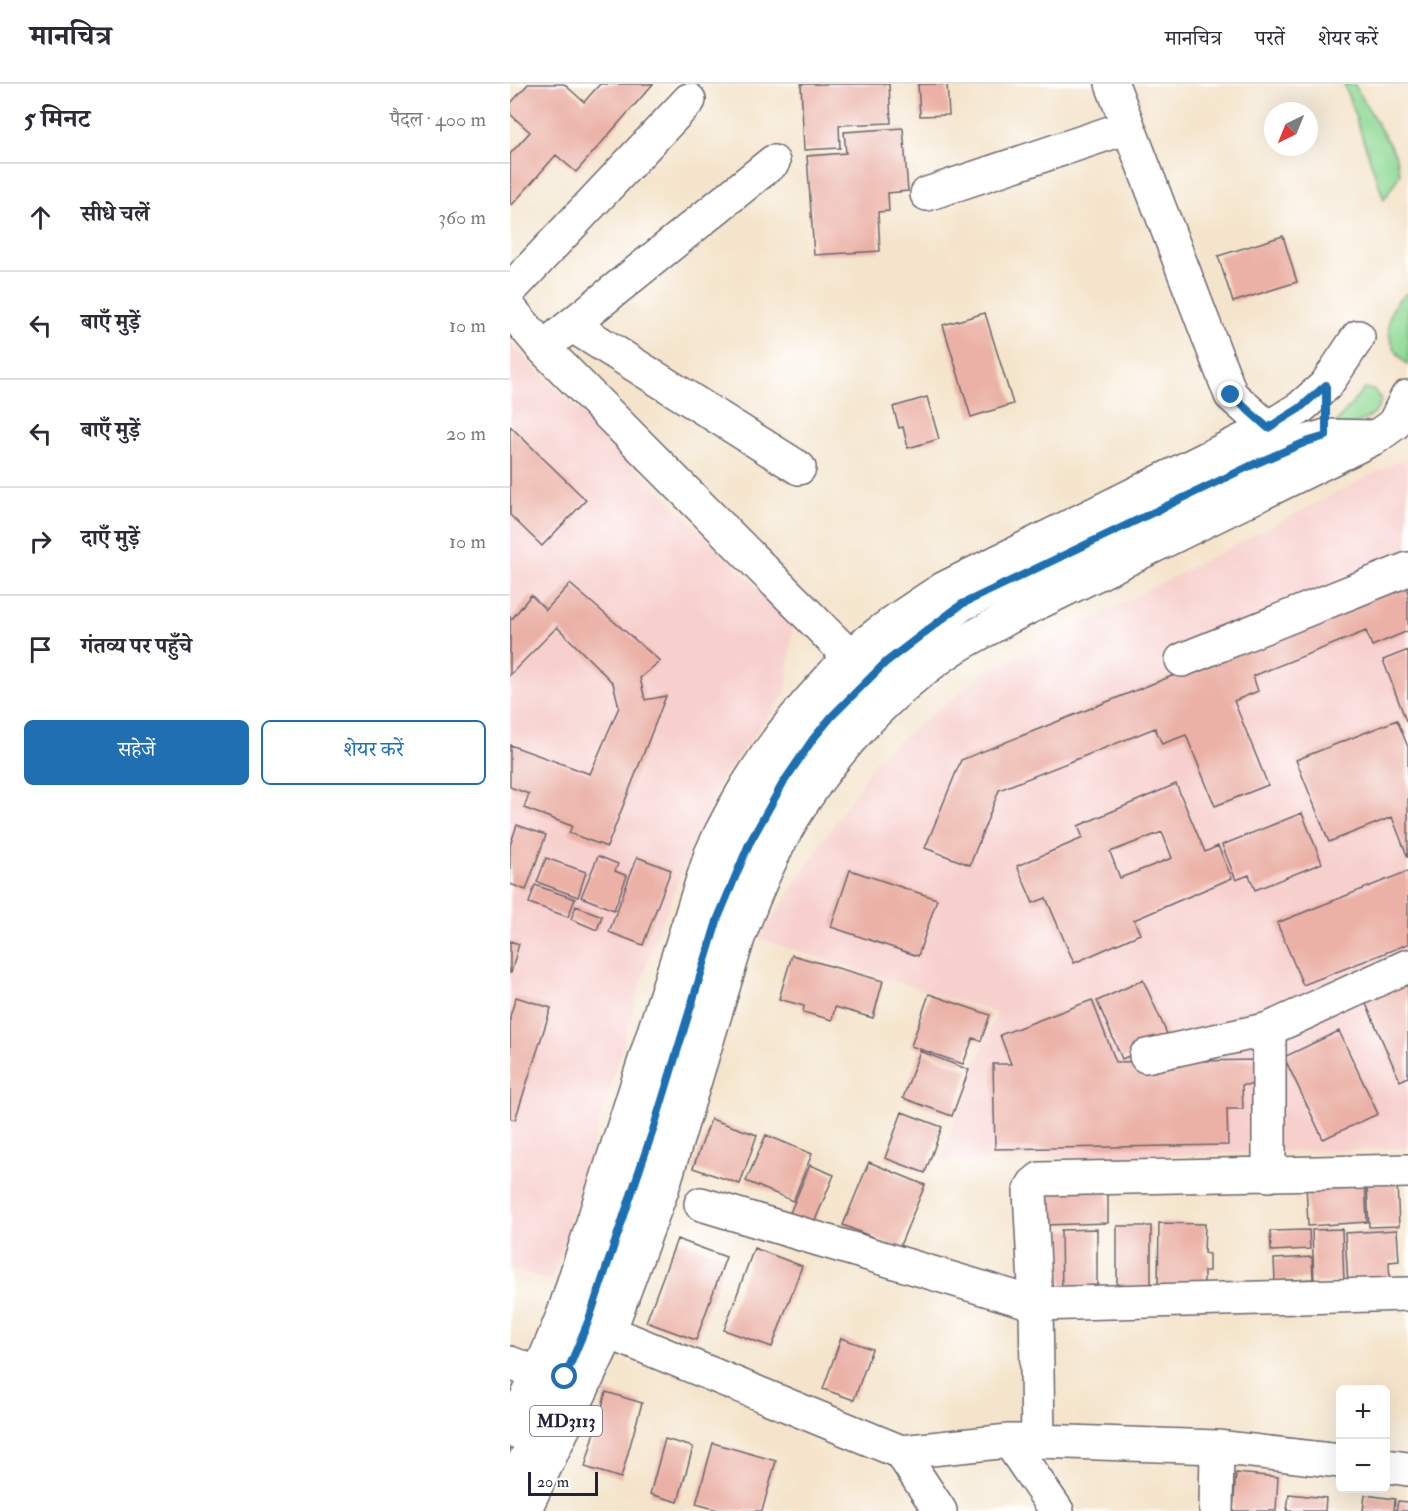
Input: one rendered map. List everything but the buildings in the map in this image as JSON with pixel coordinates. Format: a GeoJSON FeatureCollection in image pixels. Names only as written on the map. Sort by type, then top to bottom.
{"type":"FeatureCollection","features":[{"type":"Feature","properties":{"kind":"street"},"geometry":{"type":"LineString","coordinates":[[1112,84],[1231,395],[1268,428]]}},
{"type":"Feature","properties":{"kind":"street"},"geometry":{"type":"LineString","coordinates":[[510,290],[689,100]]}},
{"type":"Feature","properties":{"kind":"street"},"geometry":{"type":"LineString","coordinates":[[927,194],[1128,127]]}},
{"type":"Feature","properties":{"kind":"street"},"geometry":{"type":"LineString","coordinates":[[543,348],[573,326],[772,162]]}},
{"type":"Feature","properties":{"kind":"street"},"geometry":{"type":"LineString","coordinates":[[510,309],[543,348],[850,657]]}},
{"type":"Feature","properties":{"kind":"street"},"geometry":{"type":"LineString","coordinates":[[573,326],[799,468]]}},
{"type":"Feature","properties":{"kind":"street","name":"MD3113"},"geometry":{"type":"LineString","coordinates":[[513,1419],[524,1369],[564,1313],[711,854],[728,815],[755,771],[795,717],[850,657],[943,589],[1268,428],[1300,408],[1326,385],[1358,337]]}},
{"type":"Feature","properties":{"kind":"street"},"geometry":{"type":"LineString","coordinates":[[1326,385],[1326,436]]}},
{"type":"Feature","properties":{"kind":"street","name":"MD3113"},"geometry":{"type":"LineString","coordinates":[[524,1511],[609,1332],[662,1189],[738,938],[752,902],[768,864],[790,822],[814,784],[843,747],[886,701],[930,665],[968,640],[1009,617],[1376,437],[1394,424],[1407,397]]}},
{"type":"Feature","properties":{"kind":"street"},"geometry":{"type":"LineString","coordinates":[[510,1492],[565,1377],[588,1322],[653,1130],[718,918],[749,844],[783,783],[807,746],[832,716],[886,662],[962,604],[1250,466],[1306,442],[1326,436],[1376,437]]}},
{"type":"Feature","properties":{"kind":"street"},"geometry":{"type":"LineString","coordinates":[[1182,660],[1408,569]]}},
{"type":"Feature","properties":{"kind":"street"},"geometry":{"type":"LineString","coordinates":[[1146,1056],[1269,1029],[1408,966]]}},
{"type":"Feature","properties":{"kind":"street"},"geometry":{"type":"LineString","coordinates":[[1269,1029],[1269,1175]]}},
{"type":"Feature","properties":{"kind":"street"},"geometry":{"type":"LineString","coordinates":[[1057,1511],[1024,1441],[1036,1304],[1030,1191],[1040,1179],[1408,1171]]}},
{"type":"Feature","properties":{"kind":"street"},"geometry":{"type":"LineString","coordinates":[[701,1204],[1036,1304],[1408,1294]]}},
{"type":"Feature","properties":{"kind":"street"},"geometry":{"type":"LineString","coordinates":[[609,1332],[901,1452],[1024,1441],[1216,1447],[1336,1460]]}},
{"type":"Feature","properties":{"kind":"street"},"geometry":{"type":"LineString","coordinates":[[1216,1447],[1216,1511]]}},
{"type":"Feature","properties":{"kind":"street"},"geometry":{"type":"LineString","coordinates":[[901,1452],[940,1511]]}},
{"type":"Feature","properties":{"kind":"street"},"geometry":{"type":"LineString","coordinates":[[1390,1467],[1408,1469]]}},
{"type":"Feature","properties":{"kind":"shaded area"},"geometry":{"type":"Polygon","coordinates":[[[510,343],[793,623],[786,693],[721,779],[653,943],[552,1282],[510,1268],[510,343]]]}},
{"type":"Feature","properties":{"kind":"shaded area"},"geometry":{"type":"Polygon","coordinates":[[[1408,456],[1408,1148],[939,1161],[996,1013],[759,939],[878,757],[984,674],[1408,456]]]}},
{"type":"Feature","properties":{"kind":"green space"},"geometry":{"type":"Polygon","coordinates":[[[1344,84],[1354,84],[1395,154],[1400,174],[1384,200],[1344,84]]]}},
{"type":"Feature","properties":{"kind":"green space"},"geometry":{"type":"Polygon","coordinates":[[[1408,292],[1408,365],[1394,347],[1388,328],[1393,309],[1408,292]]]}},
{"type":"Feature","properties":{"kind":"green space"},"geometry":{"type":"Polygon","coordinates":[[[1364,389],[1374,390],[1381,399],[1375,412],[1370,417],[1333,431],[1331,429],[1364,389]]]}},
{"type":"Feature","properties":{"kind":"route"},"geometry":{"type":"LineString","coordinates":[[565,1377],[588,1322],[653,1130],[718,918],[749,844],[797,760],[832,716],[886,662],[962,604],[1250,466],[1326,436],[1326,385],[1300,408],[1268,428],[1231,395]]}}]}
